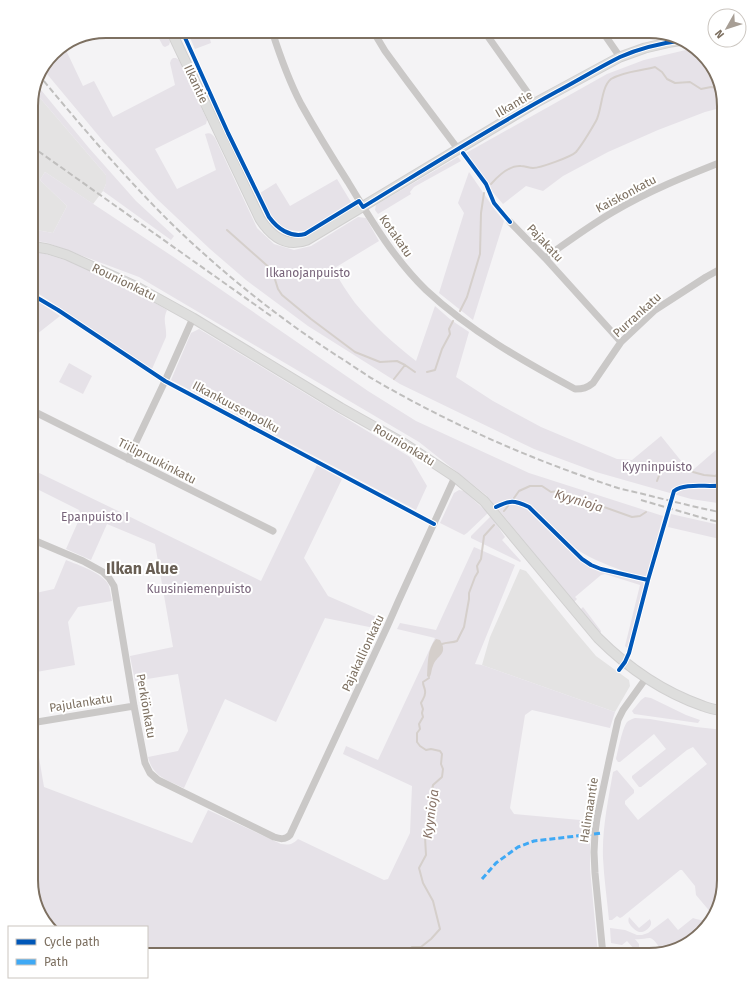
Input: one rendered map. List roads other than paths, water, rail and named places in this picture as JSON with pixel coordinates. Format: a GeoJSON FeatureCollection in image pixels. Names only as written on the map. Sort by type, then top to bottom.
{"type":"FeatureCollection","features":[{"type":"Feature","properties":{"kind":"main road","name":"Ilkantie"},"geometry":{"type":"LineString","coordinates":[[174,38],[260,220],[274,236],[287,242],[300,242],[307,240],[458,149],[620,57],[645,48],[672,42]]}},
{"type":"Feature","properties":{"kind":"main road","name":"Rounionkatu"},"geometry":{"type":"LineString","coordinates":[[38,247],[67,255],[138,287],[404,444],[455,477],[484,501],[598,638],[616,655],[646,678],[684,698],[704,707],[717,710]]}},
{"type":"Feature","properties":{"kind":"street","name":"Kotakatu"},"geometry":{"type":"LineString","coordinates":[[274,38],[289,78],[313,126],[363,207],[391,249],[408,271],[444,306],[488,338],[531,365],[575,389]]}},
{"type":"Feature","properties":{"kind":"street"},"geometry":{"type":"LineString","coordinates":[[378,38],[410,86],[458,149]]}},
{"type":"Feature","properties":{"kind":"street"},"geometry":{"type":"LineString","coordinates":[[489,38],[535,104]]}},
{"type":"Feature","properties":{"kind":"street"},"geometry":{"type":"LineString","coordinates":[[607,38],[620,57]]}},
{"type":"Feature","properties":{"kind":"street","name":"Kaiskonkatu"},"geometry":{"type":"LineString","coordinates":[[545,258],[614,211],[658,188],[717,164]]}},
{"type":"Feature","properties":{"kind":"street","name":"Pajakatu"},"geometry":{"type":"LineString","coordinates":[[510,222],[545,258],[621,342]]}},
{"type":"Feature","properties":{"kind":"street","name":"Purrankatu"},"geometry":{"type":"LineString","coordinates":[[575,389],[581,389],[593,383],[621,342],[655,310],[717,271]]}},
{"type":"Feature","properties":{"kind":"street"},"geometry":{"type":"LineString","coordinates":[[128,459],[165,381],[192,318]]}},
{"type":"Feature","properties":{"kind":"street","name":"Tiilipruukinkatu"},"geometry":{"type":"LineString","coordinates":[[38,414],[273,531]]}},
{"type":"Feature","properties":{"kind":"street","name":"Pajakallionkatu"},"geometry":{"type":"LineString","coordinates":[[288,837],[381,641],[455,477]]}},
{"type":"Feature","properties":{"kind":"street","name":"Perkiönkatu"},"geometry":{"type":"LineString","coordinates":[[38,542],[103,572],[114,586],[134,706],[145,763],[150,773],[158,780],[274,837],[284,839],[288,837]]}},
{"type":"Feature","properties":{"kind":"street","name":"Halimaantie"},"geometry":{"type":"LineString","coordinates":[[602,948],[594,852],[597,818],[618,720],[623,710],[646,678]]}},
{"type":"Feature","properties":{"kind":"street","name":"Pajulankatu"},"geometry":{"type":"LineString","coordinates":[[38,722],[134,706]]}},
{"type":"Feature","properties":{"kind":"waterway"},"geometry":{"type":"LineString","coordinates":[[491,184],[513,167],[521,166],[537,168],[576,152],[596,121],[605,87],[611,79],[616,76],[655,67],[662,72],[667,79],[675,83],[690,82],[701,89],[715,87]]}},
{"type":"Feature","properties":{"kind":"waterway"},"geometry":{"type":"LineString","coordinates":[[460,311],[467,297],[480,254],[481,213],[484,193]]}},
{"type":"Feature","properties":{"kind":"waterway"},"geometry":{"type":"LineString","coordinates":[[227,230],[272,270],[278,289],[282,295],[311,319],[355,352],[380,362],[397,361],[405,365]]}},
{"type":"Feature","properties":{"kind":"waterway"},"geometry":{"type":"LineString","coordinates":[[427,372],[435,370],[442,349],[450,334],[449,329],[453,321]]}},
{"type":"Feature","properties":{"kind":"waterway"},"geometry":{"type":"LineString","coordinates":[[394,379],[405,365],[415,372]]}},
{"type":"Feature","properties":{"kind":"waterway","name":"Kyynioja"},"geometry":{"type":"LineString","coordinates":[[657,481],[660,473],[677,466],[684,467],[693,472],[704,475],[717,475]]}},
{"type":"Feature","properties":{"kind":"waterway","name":"Kyynioja"},"geometry":{"type":"LineString","coordinates":[[514,498],[519,491],[530,486],[542,486],[551,492],[559,491],[632,517],[640,516],[646,512]]}},
{"type":"Feature","properties":{"kind":"waterway","name":"Kyynioja"},"geometry":{"type":"LineString","coordinates":[[504,511],[508,506]]}},
{"type":"Feature","properties":{"kind":"waterway","name":"Kyynioja"},"geometry":{"type":"LineString","coordinates":[[442,644],[457,641],[464,627],[469,593],[478,572],[477,566],[481,559],[484,536],[494,525]]}},
{"type":"Feature","properties":{"kind":"waterway","name":"Kyynioja"},"geometry":{"type":"LineString","coordinates":[[411,948],[421,947],[440,929],[433,901],[423,883],[419,868],[426,855],[425,837],[431,824],[431,794],[433,785],[442,777],[443,769],[441,764],[442,754],[440,751],[431,749],[426,750],[417,742],[417,733],[420,729],[419,724],[423,717],[421,703],[425,693],[423,682],[429,678]]}},
{"type":"Feature","properties":{"kind":"railway"},"geometry":{"type":"LineString","coordinates":[[43,80],[122,171],[157,209],[194,245],[274,312],[368,376],[465,428],[556,466],[618,488],[717,511]]}},
{"type":"Feature","properties":{"kind":"railway"},"geometry":{"type":"LineString","coordinates":[[38,151],[271,316]]}},
{"type":"Feature","properties":{"kind":"railway"},"geometry":{"type":"LineString","coordinates":[[641,500],[717,522]]}},
{"type":"Feature","properties":{"kind":"district","name":"Ilkan Alue"},"geometry":{"type":"Point","coordinates":[142,568]}},
{"type":"Feature","properties":{"kind":"park label","name":"Ilkanojanpuisto"},"geometry":{"type":"Point","coordinates":[308,273]}},
{"type":"Feature","properties":{"kind":"park label","name":"Kyyninpuisto"},"geometry":{"type":"Point","coordinates":[657,467]}},
{"type":"Feature","properties":{"kind":"park label","name":"Epanpuisto I"},"geometry":{"type":"Point","coordinates":[95,517]}},
{"type":"Feature","properties":{"kind":"park label","name":"Kuusiniemenpuisto"},"geometry":{"type":"Point","coordinates":[199,589]}}]}
